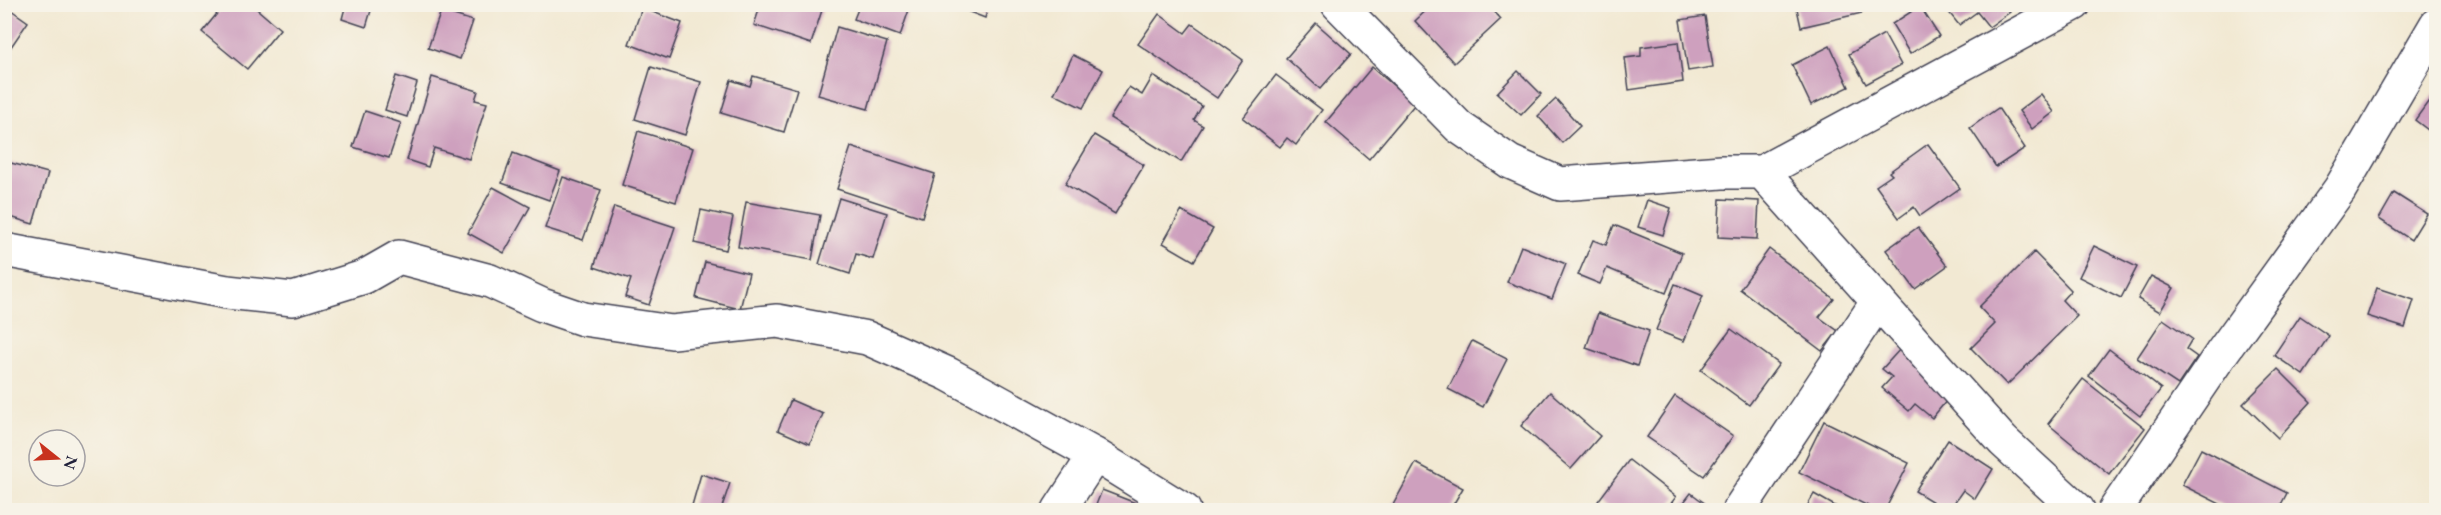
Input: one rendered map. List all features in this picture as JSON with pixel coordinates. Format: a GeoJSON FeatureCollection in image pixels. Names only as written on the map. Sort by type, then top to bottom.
{"type":"FeatureCollection","features":[{"type":"Feature","properties":{"kind":"street"},"geometry":{"type":"LineString","coordinates":[[1338,4],[1459,127],[1510,162],[1560,184],[1722,172],[1762,172],[2074,4]]}},
{"type":"Feature","properties":{"kind":"street"},"geometry":{"type":"LineString","coordinates":[[2115,510],[2221,354],[2340,189],[2436,25]]}},
{"type":"Feature","properties":{"kind":"street"},"geometry":{"type":"LineString","coordinates":[[1762,172],[2003,441],[2078,510]]}},
{"type":"Feature","properties":{"kind":"street"},"geometry":{"type":"LineString","coordinates":[[4,250],[227,292],[293,299],[364,278],[399,257],[489,281],[542,305],[583,319],[672,332],[777,321],[867,338],[948,374],[1095,455],[1184,510]]}},
{"type":"Feature","properties":{"kind":"street"},"geometry":{"type":"LineString","coordinates":[[1739,510],[1878,301]]}},
{"type":"Feature","properties":{"kind":"street"},"geometry":{"type":"LineString","coordinates":[[1059,510],[1095,455]]}},
{"type":"Feature","properties":{"kind":"building"},"geometry":{"type":"Polygon","coordinates":[[[225,4],[251,4],[280,29],[247,69],[202,32],[225,4]]]}},
{"type":"Feature","properties":{"kind":"building"},"geometry":{"type":"Polygon","coordinates":[[[346,4],[373,4],[366,27],[342,19],[346,4]]]}},
{"type":"Feature","properties":{"kind":"building"},"geometry":{"type":"Polygon","coordinates":[[[761,4],[824,4],[811,44],[754,25],[761,4]]]}},
{"type":"Feature","properties":{"kind":"building"},"geometry":{"type":"Polygon","coordinates":[[[860,4],[911,4],[900,36],[854,19],[860,4]]]}},
{"type":"Feature","properties":{"kind":"building"},"geometry":{"type":"Polygon","coordinates":[[[960,4],[989,4],[985,18],[959,8],[960,4]]]}},
{"type":"Feature","properties":{"kind":"building"},"geometry":{"type":"Polygon","coordinates":[[[1433,4],[1487,4],[1501,19],[1454,63],[1415,21],[1433,4]]]}},
{"type":"Feature","properties":{"kind":"building"},"geometry":{"type":"Polygon","coordinates":[[[1796,4],[1860,4],[1862,13],[1801,27],[1796,4]]]}},
{"type":"Feature","properties":{"kind":"building"},"geometry":{"type":"Polygon","coordinates":[[[1955,4],[2005,4],[2010,12],[1989,27],[1977,12],[1959,25],[1947,10],[1955,4]]]}},
{"type":"Feature","properties":{"kind":"building"},"geometry":{"type":"Polygon","coordinates":[[[4,5],[28,22],[4,57],[4,5]]]}},
{"type":"Feature","properties":{"kind":"building"},"geometry":{"type":"Polygon","coordinates":[[[1920,6],[1939,36],[1910,54],[1892,24],[1920,6]]]}},
{"type":"Feature","properties":{"kind":"building"},"geometry":{"type":"Polygon","coordinates":[[[642,8],[682,23],[669,59],[629,44],[642,8]]]}},
{"type":"Feature","properties":{"kind":"building"},"geometry":{"type":"Polygon","coordinates":[[[441,11],[473,21],[460,59],[428,48],[441,11]]]}},
{"type":"Feature","properties":{"kind":"building"},"geometry":{"type":"Polygon","coordinates":[[[1159,14],[1185,33],[1192,24],[1243,60],[1217,98],[1138,44],[1159,14]]]}},
{"type":"Feature","properties":{"kind":"building"},"geometry":{"type":"Polygon","coordinates":[[[1705,16],[1713,67],[1688,71],[1680,20],[1705,16]]]}},
{"type":"Feature","properties":{"kind":"building"},"geometry":{"type":"Polygon","coordinates":[[[1316,23],[1351,54],[1320,89],[1286,58],[1316,23]]]}},
{"type":"Feature","properties":{"kind":"building"},"geometry":{"type":"Polygon","coordinates":[[[837,27],[887,42],[868,109],[818,95],[837,27]]]}},
{"type":"Feature","properties":{"kind":"building"},"geometry":{"type":"Polygon","coordinates":[[[1884,34],[1901,65],[1866,84],[1849,54],[1884,34]]]}},
{"type":"Feature","properties":{"kind":"building"},"geometry":{"type":"Polygon","coordinates":[[[1678,42],[1683,82],[1629,90],[1625,58],[1641,56],[1641,47],[1678,42]]]}},
{"type":"Feature","properties":{"kind":"building"},"geometry":{"type":"Polygon","coordinates":[[[1830,46],[1849,87],[1811,105],[1792,65],[1830,46]]]}},
{"type":"Feature","properties":{"kind":"building"},"geometry":{"type":"Polygon","coordinates":[[[1073,55],[1103,70],[1083,108],[1054,94],[1073,55]]]}},
{"type":"Feature","properties":{"kind":"building"},"geometry":{"type":"Polygon","coordinates":[[[651,67],[701,82],[685,135],[635,119],[651,67]]]}},
{"type":"Feature","properties":{"kind":"building"},"geometry":{"type":"Polygon","coordinates":[[[1372,67],[1415,104],[1369,159],[1326,122],[1372,67]]]}},
{"type":"Feature","properties":{"kind":"building"},"geometry":{"type":"Polygon","coordinates":[[[1518,71],[1541,94],[1521,115],[1497,93],[1518,71]]]}},
{"type":"Feature","properties":{"kind":"building"},"geometry":{"type":"Polygon","coordinates":[[[1276,75],[1322,110],[1296,145],[1287,138],[1280,147],[1243,118],[1276,75]]]}},
{"type":"Feature","properties":{"kind":"building"},"geometry":{"type":"Polygon","coordinates":[[[396,76],[417,83],[407,117],[385,110],[396,76]]]}},
{"type":"Feature","properties":{"kind":"building"},"geometry":{"type":"Polygon","coordinates":[[[753,76],[797,89],[784,132],[721,113],[731,80],[750,86],[753,76]]]}},
{"type":"Feature","properties":{"kind":"building"},"geometry":{"type":"Polygon","coordinates":[[[1153,76],[1202,106],[1194,120],[1203,126],[1181,162],[1110,118],[1129,87],[1142,95],[1153,76]]]}},
{"type":"Feature","properties":{"kind":"building"},"geometry":{"type":"Polygon","coordinates":[[[432,77],[478,91],[475,100],[487,103],[469,159],[434,148],[428,167],[407,160],[432,77]]]}},
{"type":"Feature","properties":{"kind":"building"},"geometry":{"type":"Polygon","coordinates":[[[2436,91],[2436,136],[2415,120],[2436,91]]]}},
{"type":"Feature","properties":{"kind":"building"},"geometry":{"type":"Polygon","coordinates":[[[2041,94],[2054,112],[2032,129],[2019,111],[2041,94]]]}},
{"type":"Feature","properties":{"kind":"building"},"geometry":{"type":"Polygon","coordinates":[[[1556,99],[1580,126],[1562,143],[1538,116],[1556,99]]]}},
{"type":"Feature","properties":{"kind":"building"},"geometry":{"type":"Polygon","coordinates":[[[1998,108],[2025,148],[1996,167],[1970,128],[1998,108]]]}},
{"type":"Feature","properties":{"kind":"building"},"geometry":{"type":"Polygon","coordinates":[[[365,111],[401,123],[389,158],[353,147],[365,111]]]}},
{"type":"Feature","properties":{"kind":"building"},"geometry":{"type":"Polygon","coordinates":[[[638,131],[693,148],[676,202],[622,185],[638,131]]]}},
{"type":"Feature","properties":{"kind":"building"},"geometry":{"type":"Polygon","coordinates":[[[1094,135],[1144,165],[1115,214],[1065,184],[1094,135]]]}},
{"type":"Feature","properties":{"kind":"building"},"geometry":{"type":"Polygon","coordinates":[[[1928,144],[1960,188],[1920,216],[1914,207],[1899,218],[1876,186],[1892,175],[1889,172],[1928,144]]]}},
{"type":"Feature","properties":{"kind":"building"},"geometry":{"type":"Polygon","coordinates":[[[851,147],[935,174],[922,217],[837,189],[851,147]]]}},
{"type":"Feature","properties":{"kind":"building"},"geometry":{"type":"Polygon","coordinates":[[[513,153],[560,171],[549,200],[502,183],[513,153]]]}},
{"type":"Feature","properties":{"kind":"building"},"geometry":{"type":"Polygon","coordinates":[[[11,163],[48,173],[33,224],[4,215],[4,185],[11,163]]]}},
{"type":"Feature","properties":{"kind":"building"},"geometry":{"type":"Polygon","coordinates":[[[563,177],[601,190],[583,240],[545,228],[563,177]]]}},
{"type":"Feature","properties":{"kind":"building"},"geometry":{"type":"Polygon","coordinates":[[[493,187],[530,207],[504,253],[468,233],[493,187]]]}},
{"type":"Feature","properties":{"kind":"building"},"geometry":{"type":"Polygon","coordinates":[[[2394,193],[2427,214],[2411,240],[2379,219],[2394,193]]]}},
{"type":"Feature","properties":{"kind":"building"},"geometry":{"type":"Polygon","coordinates":[[[839,198],[887,213],[873,259],[856,254],[850,274],[819,264],[839,198]]]}},
{"type":"Feature","properties":{"kind":"building"},"geometry":{"type":"Polygon","coordinates":[[[1720,199],[1759,201],[1757,239],[1718,237],[1720,199]]]}},
{"type":"Feature","properties":{"kind":"building"},"geometry":{"type":"Polygon","coordinates":[[[1647,200],[1671,208],[1663,235],[1638,227],[1647,200]]]}},
{"type":"Feature","properties":{"kind":"building"},"geometry":{"type":"Polygon","coordinates":[[[746,202],[820,215],[812,260],[738,247],[746,202]]]}},
{"type":"Feature","properties":{"kind":"building"},"geometry":{"type":"Polygon","coordinates":[[[614,207],[675,227],[649,305],[625,297],[631,279],[594,267],[614,207]]]}},
{"type":"Feature","properties":{"kind":"building"},"geometry":{"type":"Polygon","coordinates":[[[701,210],[733,217],[726,250],[694,243],[701,210]]]}},
{"type":"Feature","properties":{"kind":"building"},"geometry":{"type":"Polygon","coordinates":[[[1181,211],[1213,229],[1194,261],[1163,243],[1181,211]]]}},
{"type":"Feature","properties":{"kind":"building"},"geometry":{"type":"Polygon","coordinates":[[[1614,225],[1682,253],[1666,293],[1607,268],[1600,284],[1578,275],[1593,240],[1606,245],[1614,225]]]}},
{"type":"Feature","properties":{"kind":"building"},"geometry":{"type":"Polygon","coordinates":[[[1918,227],[1947,266],[1915,289],[1886,250],[1918,227]]]}},
{"type":"Feature","properties":{"kind":"building"},"geometry":{"type":"Polygon","coordinates":[[[1521,246],[1566,264],[1552,299],[1507,282],[1521,246]]]}},
{"type":"Feature","properties":{"kind":"building"},"geometry":{"type":"Polygon","coordinates":[[[2094,246],[2137,267],[2121,298],[2079,277],[2094,246]]]}},
{"type":"Feature","properties":{"kind":"building"},"geometry":{"type":"Polygon","coordinates":[[[1769,249],[1834,299],[1819,317],[1838,331],[1822,351],[1740,289],[1769,249]]]}},
{"type":"Feature","properties":{"kind":"building"},"geometry":{"type":"Polygon","coordinates":[[[2034,252],[2071,290],[2062,300],[2077,316],[2007,385],[1971,348],[1995,324],[1979,307],[2034,252]]]}},
{"type":"Feature","properties":{"kind":"building"},"geometry":{"type":"Polygon","coordinates":[[[705,262],[749,273],[740,309],[696,298],[705,262]]]}},
{"type":"Feature","properties":{"kind":"building"},"geometry":{"type":"Polygon","coordinates":[[[2151,276],[2174,288],[2160,312],[2138,299],[2151,276]]]}},
{"type":"Feature","properties":{"kind":"building"},"geometry":{"type":"Polygon","coordinates":[[[1675,284],[1703,296],[1684,341],[1656,330],[1675,284]]]}},
{"type":"Feature","properties":{"kind":"building"},"geometry":{"type":"Polygon","coordinates":[[[2377,288],[2414,300],[2405,328],[2367,316],[2377,288]]]}},
{"type":"Feature","properties":{"kind":"building"},"geometry":{"type":"Polygon","coordinates":[[[1598,313],[1649,331],[1637,366],[1586,348],[1598,313]]]}},
{"type":"Feature","properties":{"kind":"building"},"geometry":{"type":"Polygon","coordinates":[[[2300,316],[2329,336],[2303,375],[2274,355],[2300,316]]]}},
{"type":"Feature","properties":{"kind":"building"},"geometry":{"type":"Polygon","coordinates":[[[2163,319],[2192,339],[2186,349],[2197,357],[2178,385],[2137,358],[2163,319]]]}},
{"type":"Feature","properties":{"kind":"building"},"geometry":{"type":"Polygon","coordinates":[[[1731,329],[1779,364],[1749,405],[1701,370],[1731,329]]]}},
{"type":"Feature","properties":{"kind":"building"},"geometry":{"type":"Polygon","coordinates":[[[1472,341],[1507,359],[1483,407],[1448,389],[1472,341]]]}},
{"type":"Feature","properties":{"kind":"building"},"geometry":{"type":"Polygon","coordinates":[[[1901,348],[1953,393],[1932,418],[1915,404],[1909,411],[1882,388],[1892,377],[1882,369],[1901,348]]]}},
{"type":"Feature","properties":{"kind":"building"},"geometry":{"type":"Polygon","coordinates":[[[2109,349],[2161,389],[2140,416],[2089,376],[2109,349]]]}},
{"type":"Feature","properties":{"kind":"building"},"geometry":{"type":"Polygon","coordinates":[[[2278,369],[2311,402],[2278,438],[2243,404],[2278,369]]]}},
{"type":"Feature","properties":{"kind":"building"},"geometry":{"type":"Polygon","coordinates":[[[2083,379],[2145,428],[2109,474],[2048,424],[2083,379]]]}},
{"type":"Feature","properties":{"kind":"building"},"geometry":{"type":"Polygon","coordinates":[[[1550,392],[1600,436],[1571,469],[1521,426],[1550,392]]]}},
{"type":"Feature","properties":{"kind":"building"},"geometry":{"type":"Polygon","coordinates":[[[1675,396],[1733,436],[1704,476],[1647,437],[1675,396]]]}},
{"type":"Feature","properties":{"kind":"building"},"geometry":{"type":"Polygon","coordinates":[[[791,400],[823,414],[810,444],[778,430],[791,400]]]}},
{"type":"Feature","properties":{"kind":"building"},"geometry":{"type":"Polygon","coordinates":[[[1824,421],[1909,463],[1885,510],[1876,510],[1799,472],[1824,421]]]}},
{"type":"Feature","properties":{"kind":"building"},"geometry":{"type":"Polygon","coordinates":[[[1948,440],[1993,469],[1975,499],[1963,490],[1949,510],[1946,510],[1915,491],[1948,440]]]}},
{"type":"Feature","properties":{"kind":"building"},"geometry":{"type":"Polygon","coordinates":[[[2201,449],[2287,493],[2278,510],[2232,510],[2182,485],[2201,449]]]}},
{"type":"Feature","properties":{"kind":"building"},"geometry":{"type":"Polygon","coordinates":[[[1629,460],[1676,497],[1666,510],[1610,510],[1598,501],[1629,460]]]}},
{"type":"Feature","properties":{"kind":"building"},"geometry":{"type":"Polygon","coordinates":[[[1416,463],[1463,488],[1450,510],[1403,510],[1393,505],[1416,463]]]}},
{"type":"Feature","properties":{"kind":"building"},"geometry":{"type":"Polygon","coordinates":[[[701,474],[730,483],[721,510],[691,509],[701,474]]]}},
{"type":"Feature","properties":{"kind":"building"},"geometry":{"type":"Polygon","coordinates":[[[1102,490],[1138,504],[1135,510],[1094,510],[1102,490]]]}},
{"type":"Feature","properties":{"kind":"building"},"geometry":{"type":"Polygon","coordinates":[[[1691,493],[1714,510],[1678,510],[1691,493]]]}},
{"type":"Feature","properties":{"kind":"building"},"geometry":{"type":"Polygon","coordinates":[[[1814,494],[1842,510],[1805,510],[1814,494]]]}}]}
